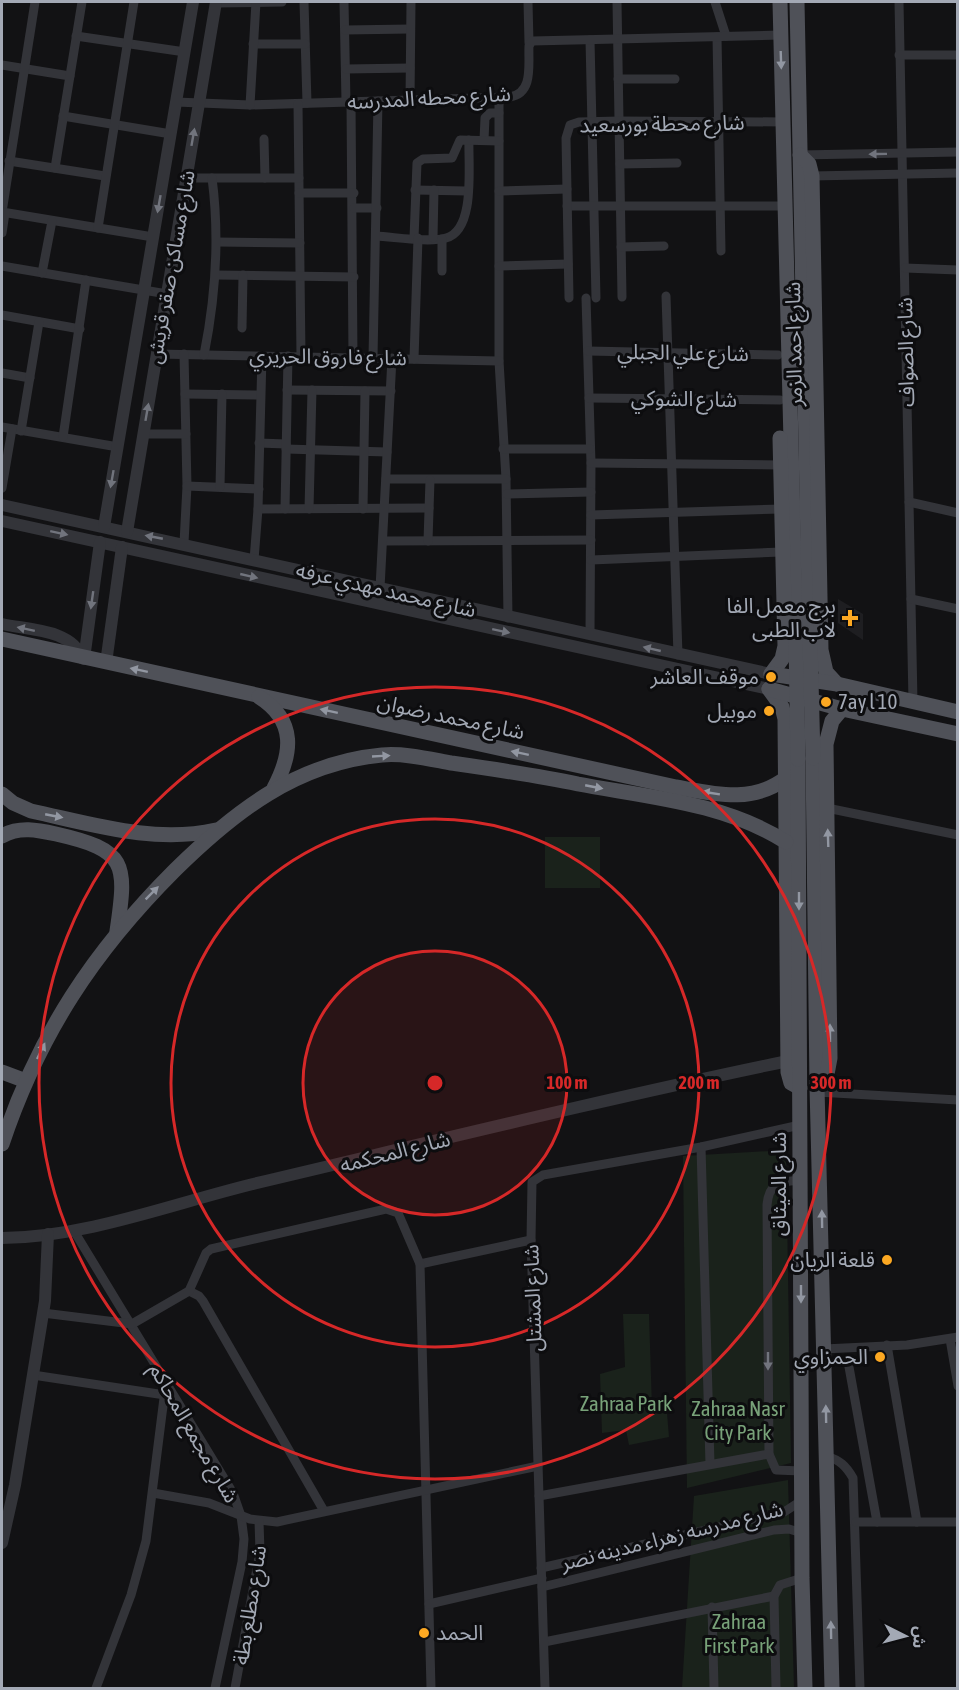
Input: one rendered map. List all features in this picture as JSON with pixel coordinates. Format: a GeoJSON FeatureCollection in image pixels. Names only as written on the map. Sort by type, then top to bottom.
{"type":"FeatureCollection","features":[{"type":"Feature","properties":{"kind":"main road","name":"شارع احمد الزمر"},"geometry":{"type":"LineString","coordinates":[[770,681],[782,659],[785,646],[775,226],[784,208],[780,2]]}},
{"type":"Feature","properties":{"kind":"main road","name":"شارع احمد الزمر"},"geometry":{"type":"LineString","coordinates":[[797,2],[800,155],[809,164],[812,176],[821,650],[826,672],[837,684]]}},
{"type":"Feature","properties":{"kind":"main road"},"geometry":{"type":"LineString","coordinates":[[800,155],[817,1090]]}},
{"type":"Feature","properties":{"kind":"main road"},"geometry":{"type":"LineString","coordinates":[[784,208],[798,759],[800,1088]]}},
{"type":"Feature","properties":{"kind":"main road","name":"شارع محمد رضوان"},"geometry":{"type":"LineString","coordinates":[[2,639],[83,659],[676,787],[719,794],[748,795],[768,789],[786,778]]}},
{"type":"Feature","properties":{"kind":"main road"},"geometry":{"type":"LineString","coordinates":[[2,648],[21,644]]}},
{"type":"Feature","properties":{"kind":"main road"},"geometry":{"type":"LineString","coordinates":[[785,646],[800,656],[813,655],[821,650]]}},
{"type":"Feature","properties":{"kind":"main road"},"geometry":{"type":"LineString","coordinates":[[770,681],[837,684],[957,712]]}},
{"type":"Feature","properties":{"kind":"main road"},"geometry":{"type":"LineString","coordinates":[[770,681],[843,709],[957,733]]}},
{"type":"Feature","properties":{"kind":"main road","name":"شارع الميثاق"},"geometry":{"type":"LineString","coordinates":[[770,681],[784,713],[786,739],[788,1061],[789,1077],[800,1088],[801,1502],[805,1689]]}},
{"type":"Feature","properties":{"kind":"main road"},"geometry":{"type":"LineString","coordinates":[[257,696],[278,713],[288,738],[285,765],[274,788]]}},
{"type":"Feature","properties":{"kind":"main road"},"geometry":{"type":"LineString","coordinates":[[929,727],[936,723],[938,716],[932,706]]}},
{"type":"Feature","properties":{"kind":"main road","name":"شارع الميثاق"},"geometry":{"type":"LineString","coordinates":[[832,1689],[817,1090],[826,1074],[830,1058],[827,737],[832,721],[843,709]]}},
{"type":"Feature","properties":{"kind":"main road"},"geometry":{"type":"LineString","coordinates":[[957,712],[951,717],[950,723],[957,733]]}},
{"type":"Feature","properties":{"kind":"main road"},"geometry":{"type":"LineString","coordinates":[[786,739],[805,731],[827,737]]}},
{"type":"Feature","properties":{"kind":"main road","name":"شارع محمد رضوان"},"geometry":{"type":"LineString","coordinates":[[2,1144],[26,1081],[75,988],[117,931],[216,830],[274,788],[327,766],[386,755],[539,776],[699,807],[745,820],[786,842]]}},
{"type":"Feature","properties":{"kind":"main road"},"geometry":{"type":"LineString","coordinates":[[2,794],[13,803],[31,811],[155,836],[182,836],[216,830]]}},
{"type":"Feature","properties":{"kind":"main road"},"geometry":{"type":"LineString","coordinates":[[745,820],[752,807],[748,795]]}},
{"type":"Feature","properties":{"kind":"main road"},"geometry":{"type":"LineString","coordinates":[[2,836],[34,829],[92,842],[108,853],[115,861],[122,879],[117,931]]}},
{"type":"Feature","properties":{"kind":"main road"},"geometry":{"type":"LineString","coordinates":[[2,1072],[26,1081]]}},
{"type":"Feature","properties":{"kind":"main road"},"geometry":{"type":"LineString","coordinates":[[804,1661],[818,1666],[831,1660]]}},
{"type":"Feature","properties":{"kind":"street"},"geometry":{"type":"LineString","coordinates":[[2,234],[9,161],[36,2]]}},
{"type":"Feature","properties":{"kind":"street"},"geometry":{"type":"LineString","coordinates":[[55,168],[82,2]]}},
{"type":"Feature","properties":{"kind":"street"},"geometry":{"type":"LineString","coordinates":[[98,228],[134,2]]}},
{"type":"Feature","properties":{"kind":"street","name":"شارع مساكن صقر قريش"},"geometry":{"type":"LineString","coordinates":[[104,527],[193,2]]}},
{"type":"Feature","properties":{"kind":"street"},"geometry":{"type":"LineString","coordinates":[[216,2],[282,2]]}},
{"type":"Feature","properties":{"kind":"street","name":"شارع مساكن صقر قريش"},"geometry":{"type":"LineString","coordinates":[[127,532],[216,2]]}},
{"type":"Feature","properties":{"kind":"street"},"geometry":{"type":"LineString","coordinates":[[250,105],[256,2]]}},
{"type":"Feature","properties":{"kind":"street"},"geometry":{"type":"LineString","coordinates":[[301,357],[299,178],[305,44],[304,2]]}},
{"type":"Feature","properties":{"kind":"street"},"geometry":{"type":"LineString","coordinates":[[344,2],[354,193],[354,358]]}},
{"type":"Feature","properties":{"kind":"street"},"geometry":{"type":"LineString","coordinates":[[410,100],[411,2]]}},
{"type":"Feature","properties":{"kind":"street","name":"شارع محطه المدرسه"},"geometry":{"type":"LineString","coordinates":[[176,102],[250,105],[516,96],[527,86],[528,2]]}},
{"type":"Feature","properties":{"kind":"street"},"geometry":{"type":"LineString","coordinates":[[617,2],[622,297]]}},
{"type":"Feature","properties":{"kind":"street"},"geometry":{"type":"LineString","coordinates":[[715,2],[721,36],[718,123],[721,251]]}},
{"type":"Feature","properties":{"kind":"street","name":"شارع الصواف"},"geometry":{"type":"LineString","coordinates":[[899,2],[913,702]]}},
{"type":"Feature","properties":{"kind":"street"},"geometry":{"type":"LineString","coordinates":[[345,30],[411,29]]}},
{"type":"Feature","properties":{"kind":"street"},"geometry":{"type":"LineString","coordinates":[[529,43],[780,35]]}},
{"type":"Feature","properties":{"kind":"street"},"geometry":{"type":"LineString","coordinates":[[76,36],[184,52]]}},
{"type":"Feature","properties":{"kind":"street"},"geometry":{"type":"LineString","coordinates":[[590,40],[596,298]]}},
{"type":"Feature","properties":{"kind":"street"},"geometry":{"type":"LineString","coordinates":[[254,44],[305,44]]}},
{"type":"Feature","properties":{"kind":"street"},"geometry":{"type":"LineString","coordinates":[[899,55],[957,54]]}},
{"type":"Feature","properties":{"kind":"street"},"geometry":{"type":"LineString","coordinates":[[2,65],[70,76]]}},
{"type":"Feature","properties":{"kind":"street"},"geometry":{"type":"LineString","coordinates":[[346,69],[410,68]]}},
{"type":"Feature","properties":{"kind":"street"},"geometry":{"type":"LineString","coordinates":[[618,79],[675,79]]}},
{"type":"Feature","properties":{"kind":"street"},"geometry":{"type":"LineString","coordinates":[[499,98],[499,360],[507,494],[508,618]]}},
{"type":"Feature","properties":{"kind":"street"},"geometry":{"type":"LineString","coordinates":[[373,358],[378,101]]}},
{"type":"Feature","properties":{"kind":"street"},"geometry":{"type":"LineString","coordinates":[[484,140],[485,118],[490,113],[499,113]]}},
{"type":"Feature","properties":{"kind":"street"},"geometry":{"type":"LineString","coordinates":[[63,116],[171,134]]}},
{"type":"Feature","properties":{"kind":"street","name":"شارع محطة بورسعيد"},"geometry":{"type":"LineString","coordinates":[[569,298],[567,129],[574,123],[784,122]]}},
{"type":"Feature","properties":{"kind":"street"},"geometry":{"type":"LineString","coordinates":[[264,140],[265,178]]}},
{"type":"Feature","properties":{"kind":"street"},"geometry":{"type":"LineString","coordinates":[[376,236],[438,239],[454,235],[462,227],[466,216],[469,140]]}},
{"type":"Feature","properties":{"kind":"street"},"geometry":{"type":"LineString","coordinates":[[414,359],[416,166],[420,160],[449,159],[453,156],[458,141],[499,141]]}},
{"type":"Feature","properties":{"kind":"street"},"geometry":{"type":"LineString","coordinates":[[800,155],[957,152]]}},
{"type":"Feature","properties":{"kind":"street"},"geometry":{"type":"LineString","coordinates":[[9,161],[105,176]]}},
{"type":"Feature","properties":{"kind":"street"},"geometry":{"type":"LineString","coordinates":[[620,164],[677,163]]}},
{"type":"Feature","properties":{"kind":"street"},"geometry":{"type":"LineString","coordinates":[[812,176],[957,173]]}},
{"type":"Feature","properties":{"kind":"street"},"geometry":{"type":"LineString","coordinates":[[186,178],[299,178]]}},
{"type":"Feature","properties":{"kind":"street"},"geometry":{"type":"LineString","coordinates":[[204,355],[216,275],[217,242],[213,178]]}},
{"type":"Feature","properties":{"kind":"street"},"geometry":{"type":"LineString","coordinates":[[499,191],[567,189]]}},
{"type":"Feature","properties":{"kind":"street"},"geometry":{"type":"LineString","coordinates":[[415,190],[467,191]]}},
{"type":"Feature","properties":{"kind":"street"},"geometry":{"type":"LineString","coordinates":[[434,190],[442,271]]}},
{"type":"Feature","properties":{"kind":"street"},"geometry":{"type":"LineString","coordinates":[[299,193],[354,193]]}},
{"type":"Feature","properties":{"kind":"street"},"geometry":{"type":"LineString","coordinates":[[567,206],[784,208]]}},
{"type":"Feature","properties":{"kind":"street"},"geometry":{"type":"LineString","coordinates":[[354,208],[377,208]]}},
{"type":"Feature","properties":{"kind":"street"},"geometry":{"type":"LineString","coordinates":[[3,212],[153,237]]}},
{"type":"Feature","properties":{"kind":"street"},"geometry":{"type":"LineString","coordinates":[[42,273],[52,221]]}},
{"type":"Feature","properties":{"kind":"street"},"geometry":{"type":"LineString","coordinates":[[217,242],[300,243]]}},
{"type":"Feature","properties":{"kind":"street"},"geometry":{"type":"LineString","coordinates":[[621,247],[664,246]]}},
{"type":"Feature","properties":{"kind":"street"},"geometry":{"type":"LineString","coordinates":[[499,266],[568,264]]}},
{"type":"Feature","properties":{"kind":"street"},"geometry":{"type":"LineString","coordinates":[[2,266],[167,294]]}},
{"type":"Feature","properties":{"kind":"street"},"geometry":{"type":"LineString","coordinates":[[905,268],[957,270]]}},
{"type":"Feature","properties":{"kind":"street"},"geometry":{"type":"LineString","coordinates":[[216,275],[354,277]]}},
{"type":"Feature","properties":{"kind":"street"},"geometry":{"type":"LineString","coordinates":[[242,328],[243,275]]}},
{"type":"Feature","properties":{"kind":"street"},"geometry":{"type":"LineString","coordinates":[[63,437],[86,280]]}},
{"type":"Feature","properties":{"kind":"street"},"geometry":{"type":"LineString","coordinates":[[666,296],[678,655]]}},
{"type":"Feature","properties":{"kind":"street"},"geometry":{"type":"LineString","coordinates":[[586,298],[591,463],[590,635]]}},
{"type":"Feature","properties":{"kind":"street"},"geometry":{"type":"LineString","coordinates":[[2,315],[80,329]]}},
{"type":"Feature","properties":{"kind":"street"},"geometry":{"type":"LineString","coordinates":[[2,488],[30,378],[39,322]]}},
{"type":"Feature","properties":{"kind":"street","name":"شارع علي الجبلي"},"geometry":{"type":"LineString","coordinates":[[588,351],[778,355]]}},
{"type":"Feature","properties":{"kind":"street","name":"شارع فاروق الحريري"},"geometry":{"type":"LineString","coordinates":[[157,354],[499,360]]}},
{"type":"Feature","properties":{"kind":"street"},"geometry":{"type":"LineString","coordinates":[[176,559],[184,553],[187,486],[184,354]]}},
{"type":"Feature","properties":{"kind":"street"},"geometry":{"type":"LineString","coordinates":[[254,560],[259,489],[262,356]]}},
{"type":"Feature","properties":{"kind":"street"},"geometry":{"type":"LineString","coordinates":[[285,509],[288,356]]}},
{"type":"Feature","properties":{"kind":"street"},"geometry":{"type":"LineString","coordinates":[[380,588],[392,358]]}},
{"type":"Feature","properties":{"kind":"street"},"geometry":{"type":"LineString","coordinates":[[2,373],[30,378]]}},
{"type":"Feature","properties":{"kind":"street"},"geometry":{"type":"LineString","coordinates":[[287,390],[391,391]]}},
{"type":"Feature","properties":{"kind":"street"},"geometry":{"type":"LineString","coordinates":[[309,509],[312,390]]}},
{"type":"Feature","properties":{"kind":"street"},"geometry":{"type":"LineString","coordinates":[[363,509],[365,391]]}},
{"type":"Feature","properties":{"kind":"street"},"geometry":{"type":"LineString","coordinates":[[185,394],[260,395]]}},
{"type":"Feature","properties":{"kind":"street"},"geometry":{"type":"LineString","coordinates":[[220,487],[222,394]]}},
{"type":"Feature","properties":{"kind":"street","name":"شارع الشوكي"},"geometry":{"type":"LineString","coordinates":[[589,398],[670,401],[780,400]]}},
{"type":"Feature","properties":{"kind":"street"},"geometry":{"type":"LineString","coordinates":[[2,427],[118,447]]}},
{"type":"Feature","properties":{"kind":"street"},"geometry":{"type":"LineString","coordinates":[[143,434],[186,434]]}},
{"type":"Feature","properties":{"kind":"street"},"geometry":{"type":"LineString","coordinates":[[260,444],[310,450],[387,452]]}},
{"type":"Feature","properties":{"kind":"street"},"geometry":{"type":"LineString","coordinates":[[503,449],[590,449]]}},
{"type":"Feature","properties":{"kind":"street"},"geometry":{"type":"LineString","coordinates":[[591,463],[781,465]]}},
{"type":"Feature","properties":{"kind":"street"},"geometry":{"type":"LineString","coordinates":[[386,479],[506,479]]}},
{"type":"Feature","properties":{"kind":"street"},"geometry":{"type":"LineString","coordinates":[[428,541],[430,480]]}},
{"type":"Feature","properties":{"kind":"street"},"geometry":{"type":"LineString","coordinates":[[187,486],[259,489]]}},
{"type":"Feature","properties":{"kind":"street"},"geometry":{"type":"LineString","coordinates":[[507,494],[591,492]]}},
{"type":"Feature","properties":{"kind":"street"},"geometry":{"type":"LineString","coordinates":[[909,502],[957,513]]}},
{"type":"Feature","properties":{"kind":"street","name":"شارع محمد مهدي عرفه"},"geometry":{"type":"LineString","coordinates":[[2,505],[184,543],[678,655],[770,681]]}},
{"type":"Feature","properties":{"kind":"street"},"geometry":{"type":"LineString","coordinates":[[258,509],[429,508]]}},
{"type":"Feature","properties":{"kind":"street"},"geometry":{"type":"LineString","coordinates":[[591,515],[781,509]]}},
{"type":"Feature","properties":{"kind":"street","name":"شارع محمد مهدي عرفه"},"geometry":{"type":"LineString","coordinates":[[2,521],[198,564],[770,681]]}},
{"type":"Feature","properties":{"kind":"street"},"geometry":{"type":"LineString","coordinates":[[383,541],[591,540]]}},
{"type":"Feature","properties":{"kind":"street"},"geometry":{"type":"LineString","coordinates":[[83,659],[100,542]]}},
{"type":"Feature","properties":{"kind":"street"},"geometry":{"type":"LineString","coordinates":[[105,663],[122,547]]}},
{"type":"Feature","properties":{"kind":"street"},"geometry":{"type":"LineString","coordinates":[[198,564],[200,553],[207,549]]}},
{"type":"Feature","properties":{"kind":"street"},"geometry":{"type":"LineString","coordinates":[[591,560],[782,552]]}},
{"type":"Feature","properties":{"kind":"street"},"geometry":{"type":"LineString","coordinates":[[911,599],[957,609]]}},
{"type":"Feature","properties":{"kind":"street"},"geometry":{"type":"LineString","coordinates":[[2,624],[67,639],[77,648],[83,659]]}},
{"type":"Feature","properties":{"kind":"street"},"geometry":{"type":"LineString","coordinates":[[827,808],[957,835]]}},
{"type":"Feature","properties":{"kind":"street","name":"شارع المحكمه"},"geometry":{"type":"LineString","coordinates":[[2,1238],[74,1231],[243,1187],[664,1087],[788,1061]]}},
{"type":"Feature","properties":{"kind":"street"},"geometry":{"type":"LineString","coordinates":[[817,1090],[957,1100]]}},
{"type":"Feature","properties":{"kind":"street","name":"شارع المشتل"},"geometry":{"type":"LineString","coordinates":[[545,1689],[531,1189],[537,1177],[701,1147],[800,1125]]}},
{"type":"Feature","properties":{"kind":"street"},"geometry":{"type":"LineString","coordinates":[[701,1147],[710,1464]]}},
{"type":"Feature","properties":{"kind":"street"},"geometry":{"type":"LineString","coordinates":[[800,1180],[777,1182],[771,1187],[768,1196],[769,1454],[776,1470],[801,1471]]}},
{"type":"Feature","properties":{"kind":"street"},"geometry":{"type":"LineString","coordinates":[[44,1313],[132,1324],[189,1291],[206,1253],[211,1249],[386,1209],[395,1210],[401,1217],[420,1264],[431,1689]]}},
{"type":"Feature","properties":{"kind":"street","name":"شارع مجمع المحاكم"},"geometry":{"type":"LineString","coordinates":[[74,1231],[233,1494],[241,1516],[244,1539],[242,1562],[215,1689]]}},
{"type":"Feature","properties":{"kind":"street"},"geometry":{"type":"LineString","coordinates":[[2,1543],[15,1485],[44,1313],[48,1234]]}},
{"type":"Feature","properties":{"kind":"street"},"geometry":{"type":"LineString","coordinates":[[420,1264],[531,1240]]}},
{"type":"Feature","properties":{"kind":"street"},"geometry":{"type":"LineString","coordinates":[[189,1291],[200,1296],[324,1511]]}},
{"type":"Feature","properties":{"kind":"street"},"geometry":{"type":"LineString","coordinates":[[824,1349],[954,1338],[957,1386]]}},
{"type":"Feature","properties":{"kind":"street"},"geometry":{"type":"LineString","coordinates":[[887,1345],[917,1522]]}},
{"type":"Feature","properties":{"kind":"street"},"geometry":{"type":"LineString","coordinates":[[849,1367],[877,1522]]}},
{"type":"Feature","properties":{"kind":"street"},"geometry":{"type":"LineString","coordinates":[[33,1375],[165,1395]]}},
{"type":"Feature","properties":{"kind":"street"},"geometry":{"type":"LineString","coordinates":[[96,1689],[131,1595],[146,1541],[166,1382]]}},
{"type":"Feature","properties":{"kind":"street"},"geometry":{"type":"LineString","coordinates":[[539,1496],[769,1454]]}},
{"type":"Feature","properties":{"kind":"street"},"geometry":{"type":"LineString","coordinates":[[826,1456],[843,1464],[853,1478],[860,1689]]}},
{"type":"Feature","properties":{"kind":"street"},"geometry":{"type":"LineString","coordinates":[[153,1493],[209,1503],[259,1521],[277,1522],[538,1466]]}},
{"type":"Feature","properties":{"kind":"street","name":"شارع مدرسه زهراء مدينه نصر"},"geometry":{"type":"LineString","coordinates":[[542,1578],[783,1512],[801,1502]]}},
{"type":"Feature","properties":{"kind":"street","name":"شارع مطلع بطة"},"geometry":{"type":"LineString","coordinates":[[236,1689],[260,1552],[259,1521]]}},
{"type":"Feature","properties":{"kind":"street"},"geometry":{"type":"LineString","coordinates":[[856,1522],[957,1522]]}},
{"type":"Feature","properties":{"kind":"street","name":"شارع مدرسه زهراء مدينه نصر"},"geometry":{"type":"LineString","coordinates":[[542,1578],[774,1530],[789,1529],[802,1533]]}},
{"type":"Feature","properties":{"kind":"street"},"geometry":{"type":"LineString","coordinates":[[429,1604],[542,1578]]}},
{"type":"Feature","properties":{"kind":"street"},"geometry":{"type":"LineString","coordinates":[[776,1689],[774,1596],[780,1585],[802,1578]]}},
{"type":"Feature","properties":{"kind":"street"},"geometry":{"type":"LineString","coordinates":[[544,1642],[774,1596]]}},
{"type":"Feature","properties":{"kind":"street"},"geometry":{"type":"LineString","coordinates":[[712,1607],[714,1689]]}},
{"type":"Feature","properties":{"kind":"shaded area","name":"برج معمل الفا لاب الطبى"},"geometry":{"type":"Polygon","coordinates":[[[838,599],[863,614],[863,640],[838,623],[838,599]]]}},
{"type":"Feature","properties":{"kind":"green space"},"geometry":{"type":"Polygon","coordinates":[[[545,837],[600,837],[600,888],[545,888],[545,837]]]}},
{"type":"Feature","properties":{"kind":"green space","name":"Zahraa Nasr City Park"},"geometry":{"type":"Polygon","coordinates":[[[786,1150],[791,1463],[687,1488],[683,1156],[786,1150]]]}},
{"type":"Feature","properties":{"kind":"green space","name":"Zahraa Park"},"geometry":{"type":"Polygon","coordinates":[[[623,1314],[649,1314],[652,1408],[667,1413],[669,1437],[629,1445],[626,1430],[602,1433],[600,1374],[625,1367],[623,1314]]]}},
{"type":"Feature","properties":{"kind":"green space","name":"Zahraa First Park"},"geometry":{"type":"Polygon","coordinates":[[[788,1480],[794,1688],[682,1688],[694,1496],[788,1480]]]}},
{"type":"Feature","properties":{"kind":"place","name":"برج معمل الفا لاب الطبى"},"geometry":{"type":"Point","coordinates":[850,618]}},
{"type":"Feature","properties":{"kind":"place","name":"موقف العاشر"},"geometry":{"type":"Point","coordinates":[771,677]}},
{"type":"Feature","properties":{"kind":"place","name":"7ay l 10"},"geometry":{"type":"Point","coordinates":[826,702]}},
{"type":"Feature","properties":{"kind":"place","name":"موبيل"},"geometry":{"type":"Point","coordinates":[769,711]}},
{"type":"Feature","properties":{"kind":"place","name":"قلعة الريان"},"geometry":{"type":"Point","coordinates":[887,1260]}},
{"type":"Feature","properties":{"kind":"place","name":"الحمزاوي"},"geometry":{"type":"Point","coordinates":[880,1357]}},
{"type":"Feature","properties":{"kind":"place","name":"الحمد"},"geometry":{"type":"Point","coordinates":[424,1633]}}]}
